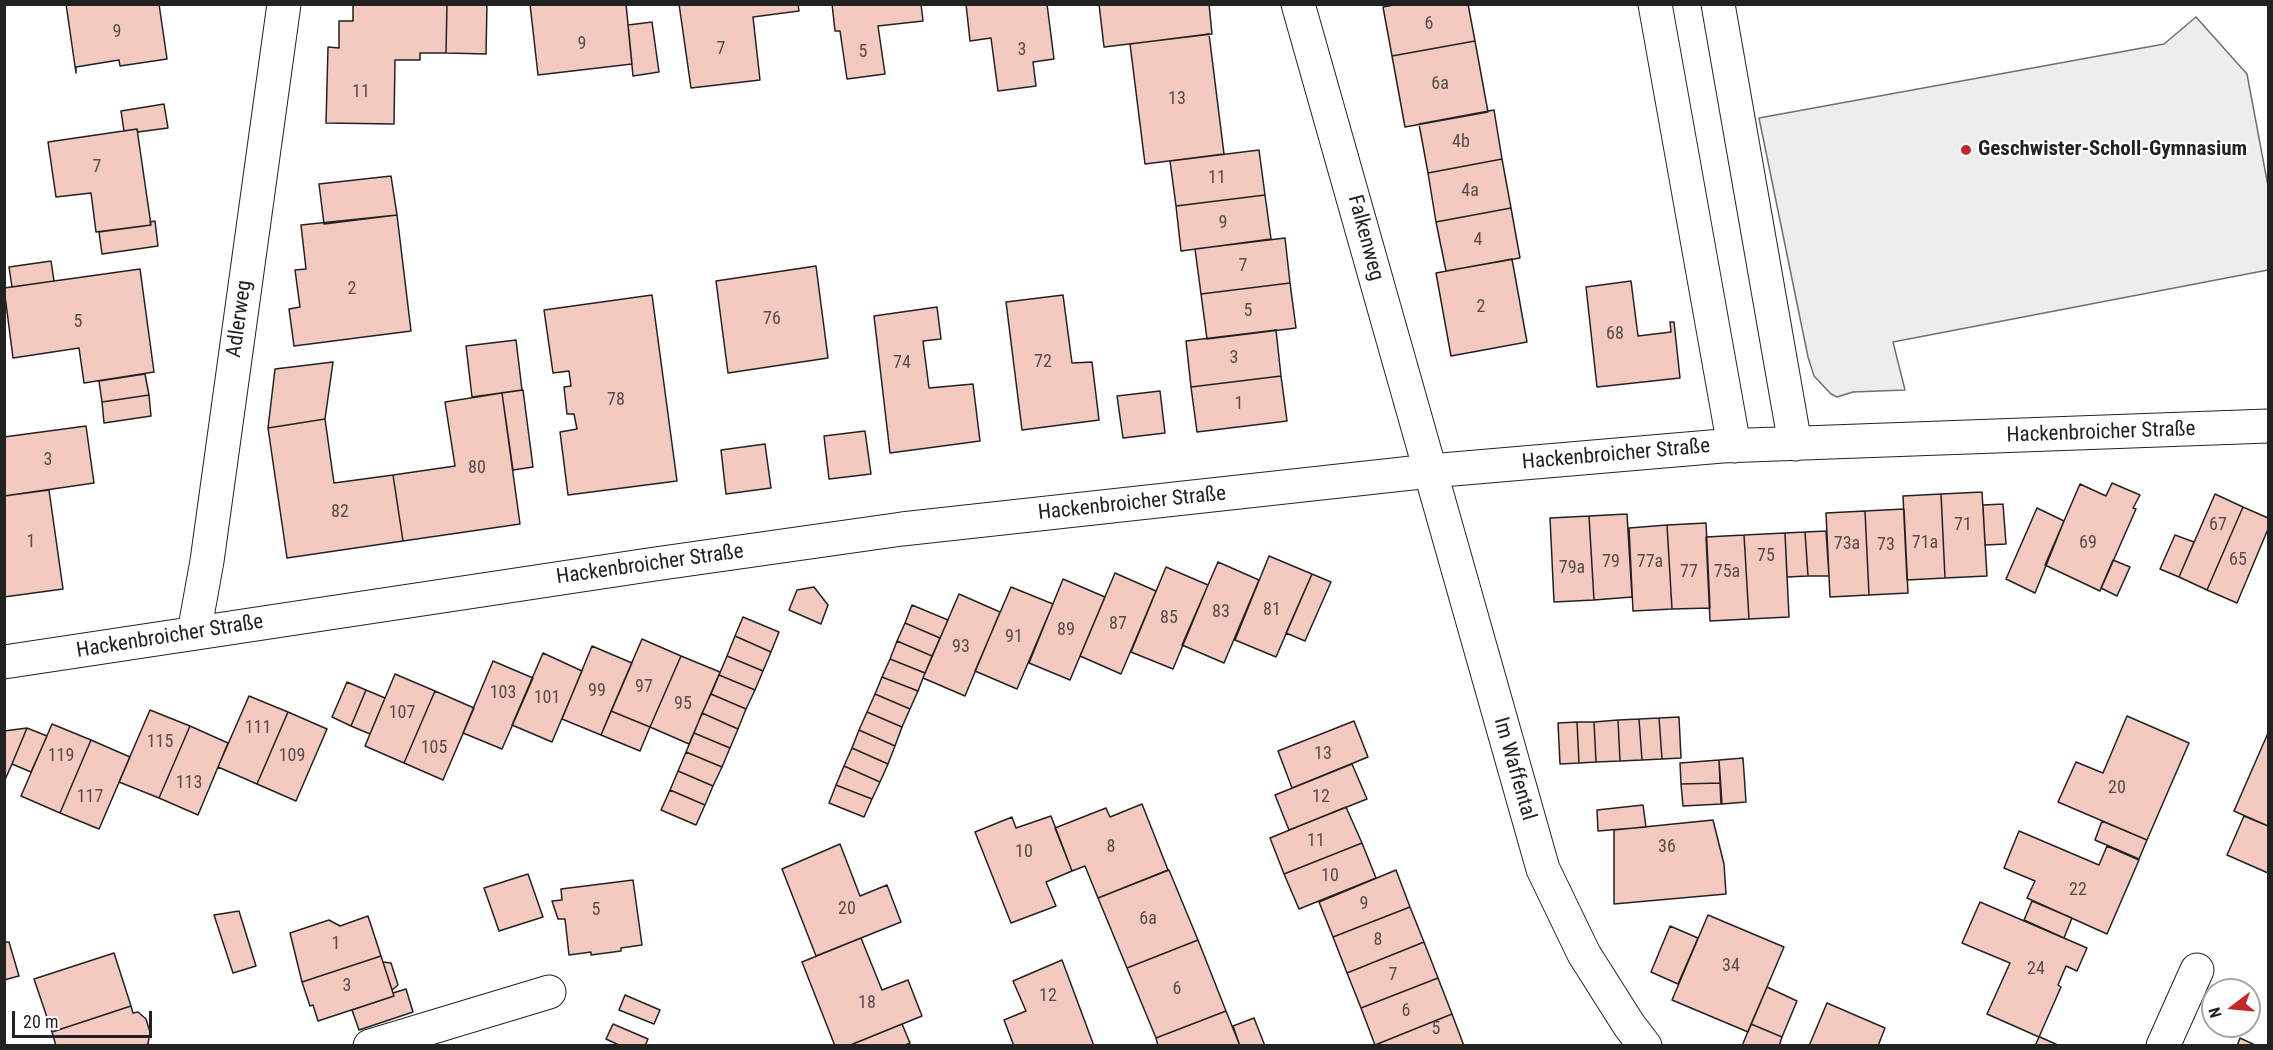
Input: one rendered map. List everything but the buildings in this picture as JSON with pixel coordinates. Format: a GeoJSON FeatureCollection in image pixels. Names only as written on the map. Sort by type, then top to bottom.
{"type":"FeatureCollection","features":[{"type":"Feature","properties":{"kind":"street","name":"Adlerweg"},"geometry":{"type":"LineString","coordinates":[[194,633],[212,525],[284,4]]}},
{"type":"Feature","properties":{"kind":"street","name":"Falkenweg"},"geometry":{"type":"LineString","coordinates":[[1298,4],[1430,471]]}},
{"type":"Feature","properties":{"kind":"street"},"geometry":{"type":"LineString","coordinates":[[1655,4],[1734,446]]}},
{"type":"Feature","properties":{"kind":"street"},"geometry":{"type":"LineString","coordinates":[[1718,4],[1795,444]]}},
{"type":"Feature","properties":{"kind":"street","name":"Hackenbroicher Straße"},"geometry":{"type":"LineString","coordinates":[[4,662],[902,529],[1430,471],[1734,446],[2268,426]]}},
{"type":"Feature","properties":{"kind":"street","name":"Im Waffental"},"geometry":{"type":"LineString","coordinates":[[1430,471],[1543,869],[1584,954],[1645,1046]]}},
{"type":"Feature","properties":{"kind":"street"},"geometry":{"type":"LineString","coordinates":[[2163,1046],[2197,970]]}},
{"type":"Feature","properties":{"kind":"street"},"geometry":{"type":"LineString","coordinates":[[370,1046],[549,992]]}},
{"type":"Feature","properties":{"kind":"shaded area"},"geometry":{"type":"Polygon","coordinates":[[[2196,17],[2247,74],[2268,186],[2268,270],[1893,342],[1905,390],[1853,392],[1837,397],[1831,394],[1814,376],[1808,357],[1759,118],[2164,44],[2196,17]]]}},
{"type":"Feature","properties":{"kind":"place","name":"Geschwister-Scholl-Gymnasium"},"geometry":{"type":"Point","coordinates":[1966,150]}}]}
